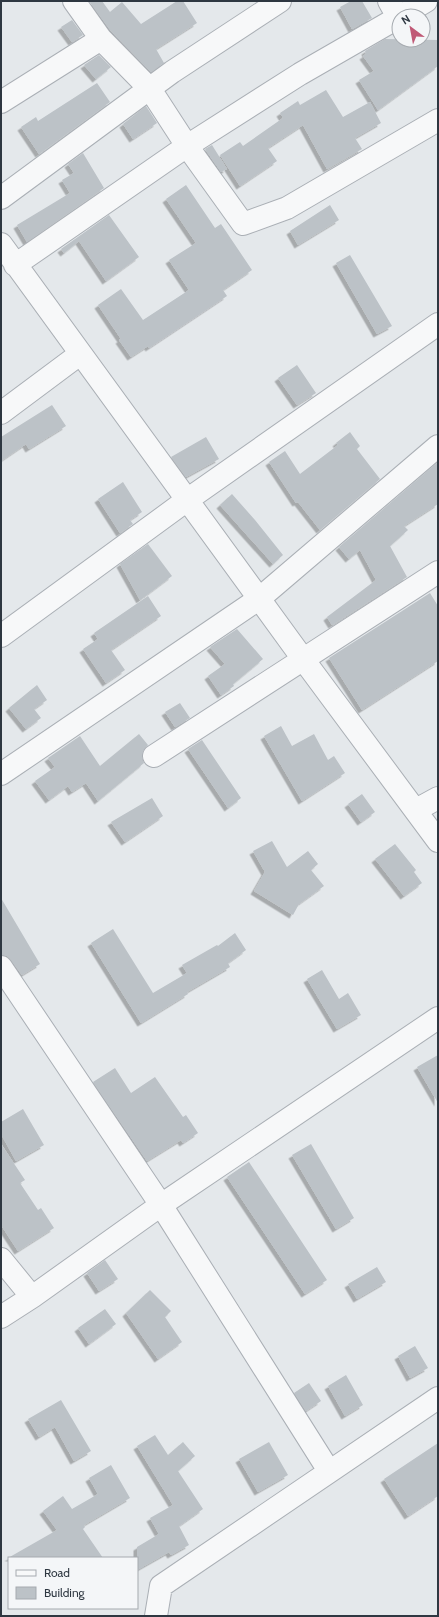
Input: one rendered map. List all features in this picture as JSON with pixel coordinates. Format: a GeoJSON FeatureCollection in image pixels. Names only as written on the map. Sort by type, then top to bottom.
{"type":"FeatureCollection","features":[{"type":"Feature","properties":{"kind":"street"},"geometry":{"type":"LineString","coordinates":[[74,1],[101,39],[150,89],[187,146],[243,224],[286,208],[438,120]]}},
{"type":"Feature","properties":{"kind":"street"},"geometry":{"type":"LineString","coordinates":[[1,198],[172,72],[280,1]]}},
{"type":"Feature","properties":{"kind":"street"},"geometry":{"type":"LineString","coordinates":[[409,8],[426,1]]}},
{"type":"Feature","properties":{"kind":"street"},"geometry":{"type":"LineString","coordinates":[[15,265],[187,146],[391,17]]}},
{"type":"Feature","properties":{"kind":"street"},"geometry":{"type":"LineString","coordinates":[[1,102],[101,39]]}},
{"type":"Feature","properties":{"kind":"street"},"geometry":{"type":"LineString","coordinates":[[1,244],[303,659],[438,841]]}},
{"type":"Feature","properties":{"kind":"street"},"geometry":{"type":"LineString","coordinates":[[1,636],[187,500],[438,324]]}},
{"type":"Feature","properties":{"kind":"street"},"geometry":{"type":"LineString","coordinates":[[1,413],[80,354]]}},
{"type":"Feature","properties":{"kind":"street"},"geometry":{"type":"LineString","coordinates":[[1,774],[260,598],[438,446]]}},
{"type":"Feature","properties":{"kind":"street"},"geometry":{"type":"LineString","coordinates":[[154,756],[438,572]]}},
{"type":"Feature","properties":{"kind":"street"},"geometry":{"type":"LineString","coordinates":[[416,810],[438,798]]}},
{"type":"Feature","properties":{"kind":"street"},"geometry":{"type":"LineString","coordinates":[[1,967],[161,1205],[329,1471]]}},
{"type":"Feature","properties":{"kind":"street"},"geometry":{"type":"LineString","coordinates":[[1,1317],[32,1297],[161,1205],[438,1018]]}},
{"type":"Feature","properties":{"kind":"street"},"geometry":{"type":"LineString","coordinates":[[1,1259],[32,1297]]}},
{"type":"Feature","properties":{"kind":"street"},"geometry":{"type":"LineString","coordinates":[[156,1616],[161,1586],[438,1398]]}},
{"type":"Feature","properties":{"kind":"building"},"geometry":{"type":"Polygon","coordinates":[[[89,1],[102,1],[110,12],[122,2],[141,24],[177,1],[183,1],[197,23],[156,49],[164,63],[151,72],[111,31],[89,1]]]}},
{"type":"Feature","properties":{"kind":"building"},"geometry":{"type":"Polygon","coordinates":[[[351,1],[362,1],[372,18],[352,29],[340,7],[351,1]]]}},
{"type":"Feature","properties":{"kind":"building"},"geometry":{"type":"Polygon","coordinates":[[[72,20],[83,35],[72,42],[61,27],[72,20]]]}},
{"type":"Feature","properties":{"kind":"building"},"geometry":{"type":"Polygon","coordinates":[[[385,39],[391,39],[391,48],[431,48],[431,40],[438,40],[438,66],[378,110],[359,80],[374,71],[363,56],[366,54],[365,51],[385,39]]]}},
{"type":"Feature","properties":{"kind":"building"},"geometry":{"type":"Polygon","coordinates":[[[99,55],[111,67],[96,79],[84,65],[99,55]]]}},
{"type":"Feature","properties":{"kind":"building"},"geometry":{"type":"Polygon","coordinates":[[[97,83],[110,102],[39,154],[21,127],[36,117],[38,121],[97,83]]]}},
{"type":"Feature","properties":{"kind":"building"},"geometry":{"type":"Polygon","coordinates":[[[326,90],[343,117],[370,102],[381,123],[355,138],[362,149],[327,169],[303,125],[268,148],[277,161],[240,186],[220,155],[240,142],[243,146],[283,118],[280,113],[298,101],[300,105],[326,90]]]}},
{"type":"Feature","properties":{"kind":"building"},"geometry":{"type":"Polygon","coordinates":[[[146,106],[157,123],[133,139],[123,124],[146,106]]]}},
{"type":"Feature","properties":{"kind":"building"},"geometry":{"type":"Polygon","coordinates":[[[212,145],[227,169],[221,172],[205,149],[212,145]]]}},
{"type":"Feature","properties":{"kind":"building"},"geometry":{"type":"Polygon","coordinates":[[[83,153],[104,188],[27,242],[17,225],[70,193],[62,180],[74,173],[68,164],[83,153]]]}},
{"type":"Feature","properties":{"kind":"building"},"geometry":{"type":"Polygon","coordinates":[[[186,185],[215,228],[221,224],[252,270],[223,290],[227,296],[149,348],[148,346],[131,357],[119,340],[121,339],[98,305],[121,289],[143,320],[189,290],[169,260],[196,243],[166,199],[186,185]]]}},
{"type":"Feature","properties":{"kind":"building"},"geometry":{"type":"Polygon","coordinates":[[[330,205],[339,220],[298,245],[290,231],[330,205]]]}},
{"type":"Feature","properties":{"kind":"building"},"geometry":{"type":"Polygon","coordinates":[[[109,215],[139,257],[106,281],[79,241],[64,253],[61,249],[109,215]]]}},
{"type":"Feature","properties":{"kind":"building"},"geometry":{"type":"Polygon","coordinates":[[[350,255],[392,326],[377,334],[336,263],[350,255]]]}},
{"type":"Feature","properties":{"kind":"building"},"geometry":{"type":"Polygon","coordinates":[[[297,365],[316,393],[297,405],[278,378],[297,365]]]}},
{"type":"Feature","properties":{"kind":"building"},"geometry":{"type":"Polygon","coordinates":[[[52,405],[66,426],[29,449],[26,444],[1,461],[1,437],[52,405]]]}},
{"type":"Feature","properties":{"kind":"building"},"geometry":{"type":"Polygon","coordinates":[[[350,432],[360,446],[357,449],[380,479],[320,530],[298,502],[296,503],[269,462],[285,451],[300,474],[338,445],[336,443],[350,432]]]}},
{"type":"Feature","properties":{"kind":"building"},"geometry":{"type":"Polygon","coordinates":[[[206,437],[219,459],[186,477],[171,457],[206,437]]]}},
{"type":"Feature","properties":{"kind":"building"},"geometry":{"type":"Polygon","coordinates":[[[438,462],[438,504],[404,526],[408,530],[390,546],[407,577],[332,625],[327,617],[376,580],[360,550],[349,559],[339,547],[438,462]]]}},
{"type":"Feature","properties":{"kind":"building"},"geometry":{"type":"Polygon","coordinates":[[[123,482],[142,512],[130,520],[133,524],[120,533],[98,499],[123,482]]]}},
{"type":"Feature","properties":{"kind":"building"},"geometry":{"type":"Polygon","coordinates":[[[232,494],[283,555],[273,564],[220,505],[232,494]]]}},
{"type":"Feature","properties":{"kind":"building"},"geometry":{"type":"Polygon","coordinates":[[[148,544],[172,576],[140,600],[120,564],[148,544]]]}},
{"type":"Feature","properties":{"kind":"building"},"geometry":{"type":"Polygon","coordinates":[[[430,593],[438,606],[438,661],[362,710],[329,658],[430,593]]]}},
{"type":"Feature","properties":{"kind":"building"},"geometry":{"type":"Polygon","coordinates":[[[148,596],[161,616],[111,650],[125,670],[106,683],[83,649],[98,639],[94,633],[148,596]]]}},
{"type":"Feature","properties":{"kind":"building"},"geometry":{"type":"Polygon","coordinates":[[[237,629],[263,659],[233,684],[234,686],[221,695],[208,676],[225,664],[210,647],[237,629]]]}},
{"type":"Feature","properties":{"kind":"building"},"geometry":{"type":"Polygon","coordinates":[[[37,685],[47,700],[34,709],[41,718],[26,729],[9,708],[37,685]]]}},
{"type":"Feature","properties":{"kind":"building"},"geometry":{"type":"Polygon","coordinates":[[[180,703],[190,718],[175,727],[165,712],[180,703]]]}},
{"type":"Feature","properties":{"kind":"building"},"geometry":{"type":"Polygon","coordinates":[[[281,726],[292,746],[314,734],[328,760],[334,756],[345,773],[302,801],[264,736],[281,726]]]}},
{"type":"Feature","properties":{"kind":"building"},"geometry":{"type":"Polygon","coordinates":[[[139,734],[148,745],[143,751],[142,757],[144,763],[98,801],[86,783],[72,792],[68,786],[49,800],[35,781],[55,767],[48,758],[80,736],[100,766],[139,734]]]}},
{"type":"Feature","properties":{"kind":"building"},"geometry":{"type":"Polygon","coordinates":[[[202,740],[241,798],[228,808],[188,749],[202,740]]]}},
{"type":"Feature","properties":{"kind":"building"},"geometry":{"type":"Polygon","coordinates":[[[362,794],[375,812],[361,822],[348,804],[362,794]]]}},
{"type":"Feature","properties":{"kind":"building"},"geometry":{"type":"Polygon","coordinates":[[[152,798],[163,816],[125,842],[111,822],[152,798]]]}},
{"type":"Feature","properties":{"kind":"building"},"geometry":{"type":"Polygon","coordinates":[[[272,841],[287,867],[308,851],[318,864],[311,870],[324,886],[299,904],[293,915],[254,891],[265,872],[253,851],[272,841]]]}},
{"type":"Feature","properties":{"kind":"building"},"geometry":{"type":"Polygon","coordinates":[[[395,844],[416,870],[414,872],[422,883],[404,896],[375,859],[395,844]]]}},
{"type":"Feature","properties":{"kind":"building"},"geometry":{"type":"Polygon","coordinates":[[[1,898],[40,964],[22,975],[7,956],[1,955],[1,898]]]}},
{"type":"Feature","properties":{"kind":"building"},"geometry":{"type":"Polygon","coordinates":[[[113,929],[153,993],[187,973],[182,965],[217,945],[218,946],[235,933],[246,950],[228,963],[230,967],[187,992],[188,994],[141,1023],[91,943],[113,929]]]}},
{"type":"Feature","properties":{"kind":"building"},"geometry":{"type":"Polygon","coordinates":[[[322,970],[339,999],[348,993],[361,1015],[337,1029],[307,979],[322,970]]]}},
{"type":"Feature","properties":{"kind":"building"},"geometry":{"type":"Polygon","coordinates":[[[438,1055],[438,1103],[417,1067],[438,1055]]]}},
{"type":"Feature","properties":{"kind":"building"},"geometry":{"type":"Polygon","coordinates":[[[115,1068],[131,1093],[155,1077],[183,1117],[186,1115],[198,1133],[183,1143],[181,1140],[147,1161],[93,1082],[115,1068]]]}},
{"type":"Feature","properties":{"kind":"building"},"geometry":{"type":"Polygon","coordinates":[[[23,1109],[44,1145],[16,1161],[1,1134],[1,1122],[23,1109]]]}},
{"type":"Feature","properties":{"kind":"building"},"geometry":{"type":"Polygon","coordinates":[[[1,1144],[25,1180],[20,1183],[38,1210],[41,1208],[54,1228],[18,1251],[1,1225],[1,1144]]]}},
{"type":"Feature","properties":{"kind":"building"},"geometry":{"type":"Polygon","coordinates":[[[311,1144],[354,1218],[336,1229],[292,1155],[311,1144]]]}},
{"type":"Feature","properties":{"kind":"building"},"geometry":{"type":"Polygon","coordinates":[[[249,1162],[327,1280],[305,1294],[227,1177],[249,1162]]]}},
{"type":"Feature","properties":{"kind":"building"},"geometry":{"type":"Polygon","coordinates":[[[105,1260],[118,1279],[99,1291],[87,1273],[105,1260]]]}},
{"type":"Feature","properties":{"kind":"building"},"geometry":{"type":"Polygon","coordinates":[[[377,1267],[386,1282],[357,1299],[348,1284],[377,1267]]]}},
{"type":"Feature","properties":{"kind":"building"},"geometry":{"type":"Polygon","coordinates":[[[150,1290],[171,1311],[165,1317],[182,1342],[158,1359],[126,1313],[150,1290]]]}},
{"type":"Feature","properties":{"kind":"building"},"geometry":{"type":"Polygon","coordinates":[[[105,1309],[116,1324],[89,1344],[78,1328],[105,1309]]]}},
{"type":"Feature","properties":{"kind":"building"},"geometry":{"type":"Polygon","coordinates":[[[415,1346],[428,1368],[410,1378],[398,1356],[415,1346]]]}},
{"type":"Feature","properties":{"kind":"building"},"geometry":{"type":"Polygon","coordinates":[[[346,1375],[363,1405],[345,1416],[328,1386],[346,1375]]]}},
{"type":"Feature","properties":{"kind":"building"},"geometry":{"type":"Polygon","coordinates":[[[309,1383],[321,1401],[306,1411],[294,1393],[309,1383]]]}},
{"type":"Feature","properties":{"kind":"building"},"geometry":{"type":"Polygon","coordinates":[[[61,1400],[91,1451],[74,1461],[55,1427],[39,1437],[28,1419],[61,1400]]]}},
{"type":"Feature","properties":{"kind":"building"},"geometry":{"type":"Polygon","coordinates":[[[155,1435],[168,1455],[183,1442],[195,1456],[178,1471],[203,1509],[179,1526],[189,1545],[171,1555],[169,1552],[138,1569],[137,1547],[159,1534],[150,1518],[173,1505],[137,1446],[155,1435]]]}},
{"type":"Feature","properties":{"kind":"building"},"geometry":{"type":"Polygon","coordinates":[[[269,1442],[288,1475],[258,1492],[239,1459],[269,1442]]]}},
{"type":"Feature","properties":{"kind":"building"},"geometry":{"type":"Polygon","coordinates":[[[438,1443],[438,1496],[408,1516],[384,1479],[438,1443]]]}},
{"type":"Feature","properties":{"kind":"building"},"geometry":{"type":"Polygon","coordinates":[[[111,1465],[130,1498],[84,1525],[85,1527],[83,1529],[102,1557],[10,1557],[57,1530],[43,1511],[63,1496],[72,1509],[98,1494],[89,1478],[111,1465]]]}}]}
